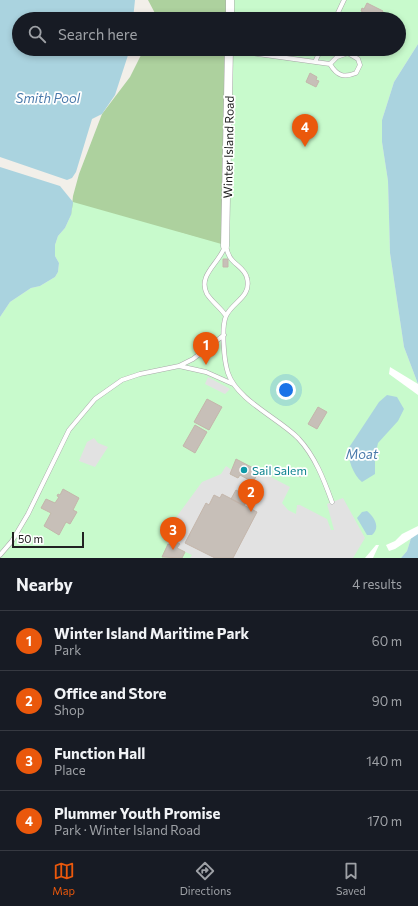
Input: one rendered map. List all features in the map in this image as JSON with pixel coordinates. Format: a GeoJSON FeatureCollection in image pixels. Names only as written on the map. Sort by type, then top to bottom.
{"type":"FeatureCollection","features":[{"type":"Feature","properties":{"kind":"street"},"geometry":{"type":"LineString","coordinates":[[230,0],[230,12]]}},
{"type":"Feature","properties":{"kind":"street","name":"Winter Island Road"},"geometry":{"type":"LineString","coordinates":[[226,246],[229,56]]}},
{"type":"Feature","properties":{"kind":"lane"},"geometry":{"type":"LineString","coordinates":[[338,12],[344,0]]}},
{"type":"Feature","properties":{"kind":"lane"},"geometry":{"type":"LineString","coordinates":[[272,56],[330,64]]}},
{"type":"Feature","properties":{"kind":"lane"},"geometry":{"type":"LineString","coordinates":[[315,62],[318,56]]}},
{"type":"Feature","properties":{"kind":"lane"},"geometry":{"type":"LineString","coordinates":[[330,64],[340,56]]}},
{"type":"Feature","properties":{"kind":"lane"},"geometry":{"type":"LineString","coordinates":[[330,64],[334,71],[340,76],[348,76],[356,73],[360,65],[358,59],[353,56]]}},
{"type":"Feature","properties":{"kind":"lane"},"geometry":{"type":"LineString","coordinates":[[226,246],[204,281],[208,295],[226,316],[224,335],[227,368],[234,385]]}},
{"type":"Feature","properties":{"kind":"lane","name":"Winter Island Road"},"geometry":{"type":"LineString","coordinates":[[226,246],[232,260],[244,271],[248,286],[246,293],[226,316]]}},
{"type":"Feature","properties":{"kind":"lane"},"geometry":{"type":"LineString","coordinates":[[0,555],[12,541],[28,514],[69,430],[89,405],[105,390],[122,380],[151,371],[179,366],[204,351],[224,335]]}},
{"type":"Feature","properties":{"kind":"lane"},"geometry":{"type":"LineString","coordinates":[[179,366],[206,372],[234,385],[250,400],[289,430],[307,448],[322,476],[332,502]]}},
{"type":"Feature","properties":{"kind":"green space"},"geometry":{"type":"Polygon","coordinates":[[[148,0],[230,0],[230,12],[154,12],[148,0]]]}},
{"type":"Feature","properties":{"kind":"green space"},"geometry":{"type":"Polygon","coordinates":[[[230,0],[418,0],[418,44],[394,82],[382,120],[382,142],[388,181],[390,253],[404,347],[418,384],[418,534],[412,535],[407,551],[401,558],[0,558],[0,317],[10,302],[31,288],[40,286],[55,277],[58,272],[59,263],[55,256],[55,245],[58,236],[65,228],[71,215],[73,202],[225,245],[229,56],[406,56],[406,12],[230,12],[230,0]]]}},
{"type":"Feature","properties":{"kind":"green space"},"geometry":{"type":"Polygon","coordinates":[[[140,56],[229,56],[225,246],[181,233],[71,215],[73,196],[79,174],[102,114],[130,77],[140,56]]]}},
{"type":"Feature","properties":{"kind":"shaded area"},"geometry":{"type":"Polygon","coordinates":[[[208,377],[230,389],[225,394],[205,384],[208,377]]]}},
{"type":"Feature","properties":{"kind":"shaded area"},"geometry":{"type":"Polygon","coordinates":[[[94,438],[98,443],[108,447],[95,467],[79,461],[87,442],[94,438]]]}},
{"type":"Feature","properties":{"kind":"shaded area"},"geometry":{"type":"Polygon","coordinates":[[[226,466],[232,470],[230,474],[238,478],[240,475],[253,482],[259,471],[290,487],[282,503],[288,510],[296,514],[297,505],[300,505],[327,519],[331,530],[334,530],[327,504],[343,498],[365,538],[353,558],[190,558],[192,555],[177,548],[179,544],[173,540],[170,545],[168,544],[163,535],[202,482],[221,474],[226,466]]]}},
{"type":"Feature","properties":{"kind":"water","name":"Smith Pool"},"geometry":{"type":"Polygon","coordinates":[[[0,0],[135,0],[134,12],[12,12],[12,56],[128,56],[115,95],[102,114],[92,119],[76,172],[72,178],[67,180],[0,157],[0,0]]]}},
{"type":"Feature","properties":{"kind":"water"},"geometry":{"type":"Polygon","coordinates":[[[418,44],[418,384],[404,347],[390,253],[388,181],[382,142],[382,120],[394,82],[418,44]]]}},
{"type":"Feature","properties":{"kind":"water"},"geometry":{"type":"Polygon","coordinates":[[[0,167],[60,186],[73,202],[71,215],[65,228],[58,236],[55,245],[55,256],[59,263],[58,272],[55,277],[40,286],[31,288],[10,302],[0,317],[0,167]]]}},
{"type":"Feature","properties":{"kind":"water","name":"Moat"},"geometry":{"type":"Polygon","coordinates":[[[387,395],[397,397],[404,409],[398,421],[378,443],[375,456],[375,474],[362,482],[352,467],[348,449],[379,402],[387,395]]]}},
{"type":"Feature","properties":{"kind":"water"},"geometry":{"type":"Polygon","coordinates":[[[367,511],[376,522],[376,529],[372,535],[367,535],[357,518],[362,512],[367,511]]]}},
{"type":"Feature","properties":{"kind":"water"},"geometry":{"type":"Polygon","coordinates":[[[418,534],[418,558],[401,558],[407,551],[412,535],[418,534]]]}},
{"type":"Feature","properties":{"kind":"pier"},"geometry":{"type":"Polygon","coordinates":[[[390,367],[418,384],[418,395],[389,374],[390,367]]]}},
{"type":"Feature","properties":{"kind":"pier"},"geometry":{"type":"Polygon","coordinates":[[[418,526],[418,534],[395,549],[389,551],[386,545],[395,541],[402,534],[418,526]]]}},
{"type":"Feature","properties":{"kind":"pier"},"geometry":{"type":"Polygon","coordinates":[[[376,545],[379,545],[373,558],[365,558],[376,545]]]}},
{"type":"Feature","properties":{"kind":"building"},"geometry":{"type":"Polygon","coordinates":[[[367,3],[383,11],[361,11],[362,8],[364,9],[367,3]]]}},
{"type":"Feature","properties":{"kind":"building"},"geometry":{"type":"Polygon","coordinates":[[[310,73],[317,77],[316,80],[319,81],[316,87],[306,82],[310,73]]]}},
{"type":"Feature","properties":{"kind":"building"},"geometry":{"type":"Polygon","coordinates":[[[223,259],[228,259],[228,267],[223,267],[223,259]]]}},
{"type":"Feature","properties":{"kind":"building"},"geometry":{"type":"Polygon","coordinates":[[[207,399],[222,407],[209,430],[194,422],[207,399]]]}},
{"type":"Feature","properties":{"kind":"building"},"geometry":{"type":"Polygon","coordinates":[[[318,407],[327,412],[317,429],[308,424],[318,407]]]}},
{"type":"Feature","properties":{"kind":"building"},"geometry":{"type":"Polygon","coordinates":[[[195,425],[207,432],[195,453],[183,446],[195,425]]]}},
{"type":"Feature","properties":{"kind":"building","name":"Sail Salem"},"geometry":{"type":"Polygon","coordinates":[[[236,459],[259,471],[253,482],[240,475],[238,478],[230,474],[236,459]]]}},
{"type":"Feature","properties":{"kind":"building"},"geometry":{"type":"Polygon","coordinates":[[[300,470],[304,472],[301,477],[297,475],[300,470]]]}},
{"type":"Feature","properties":{"kind":"building"},"geometry":{"type":"Polygon","coordinates":[[[63,489],[79,498],[73,510],[77,512],[70,524],[66,522],[59,535],[44,526],[51,513],[41,508],[46,499],[55,503],[59,497],[57,496],[58,494],[60,495],[63,489]]]}},
{"type":"Feature","properties":{"kind":"building"},"geometry":{"type":"Polygon","coordinates":[[[236,490],[249,497],[244,506],[231,499],[236,490]]]}},
{"type":"Feature","properties":{"kind":"building"},"geometry":{"type":"Polygon","coordinates":[[[222,494],[257,512],[233,558],[215,558],[185,543],[206,503],[209,505],[214,495],[220,498],[222,494]]]}},
{"type":"Feature","properties":{"kind":"building"},"geometry":{"type":"Polygon","coordinates":[[[173,540],[180,544],[177,548],[185,552],[182,558],[162,557],[168,544],[171,545],[173,540]]]}},
{"type":"Feature","properties":{"kind":"place","name":"Plummer Youth Promise"},"geometry":{"type":"Point","coordinates":[305,147]}},
{"type":"Feature","properties":{"kind":"place","name":"Winter Island Maritime Park"},"geometry":{"type":"Point","coordinates":[206,365]}},
{"type":"Feature","properties":{"kind":"place","name":"Sail Salem"},"geometry":{"type":"Point","coordinates":[244,470]}},
{"type":"Feature","properties":{"kind":"place","name":"Office and Store"},"geometry":{"type":"Point","coordinates":[251,512]}},
{"type":"Feature","properties":{"kind":"place","name":"Function Hall"},"geometry":{"type":"Point","coordinates":[173,550]}}]}
